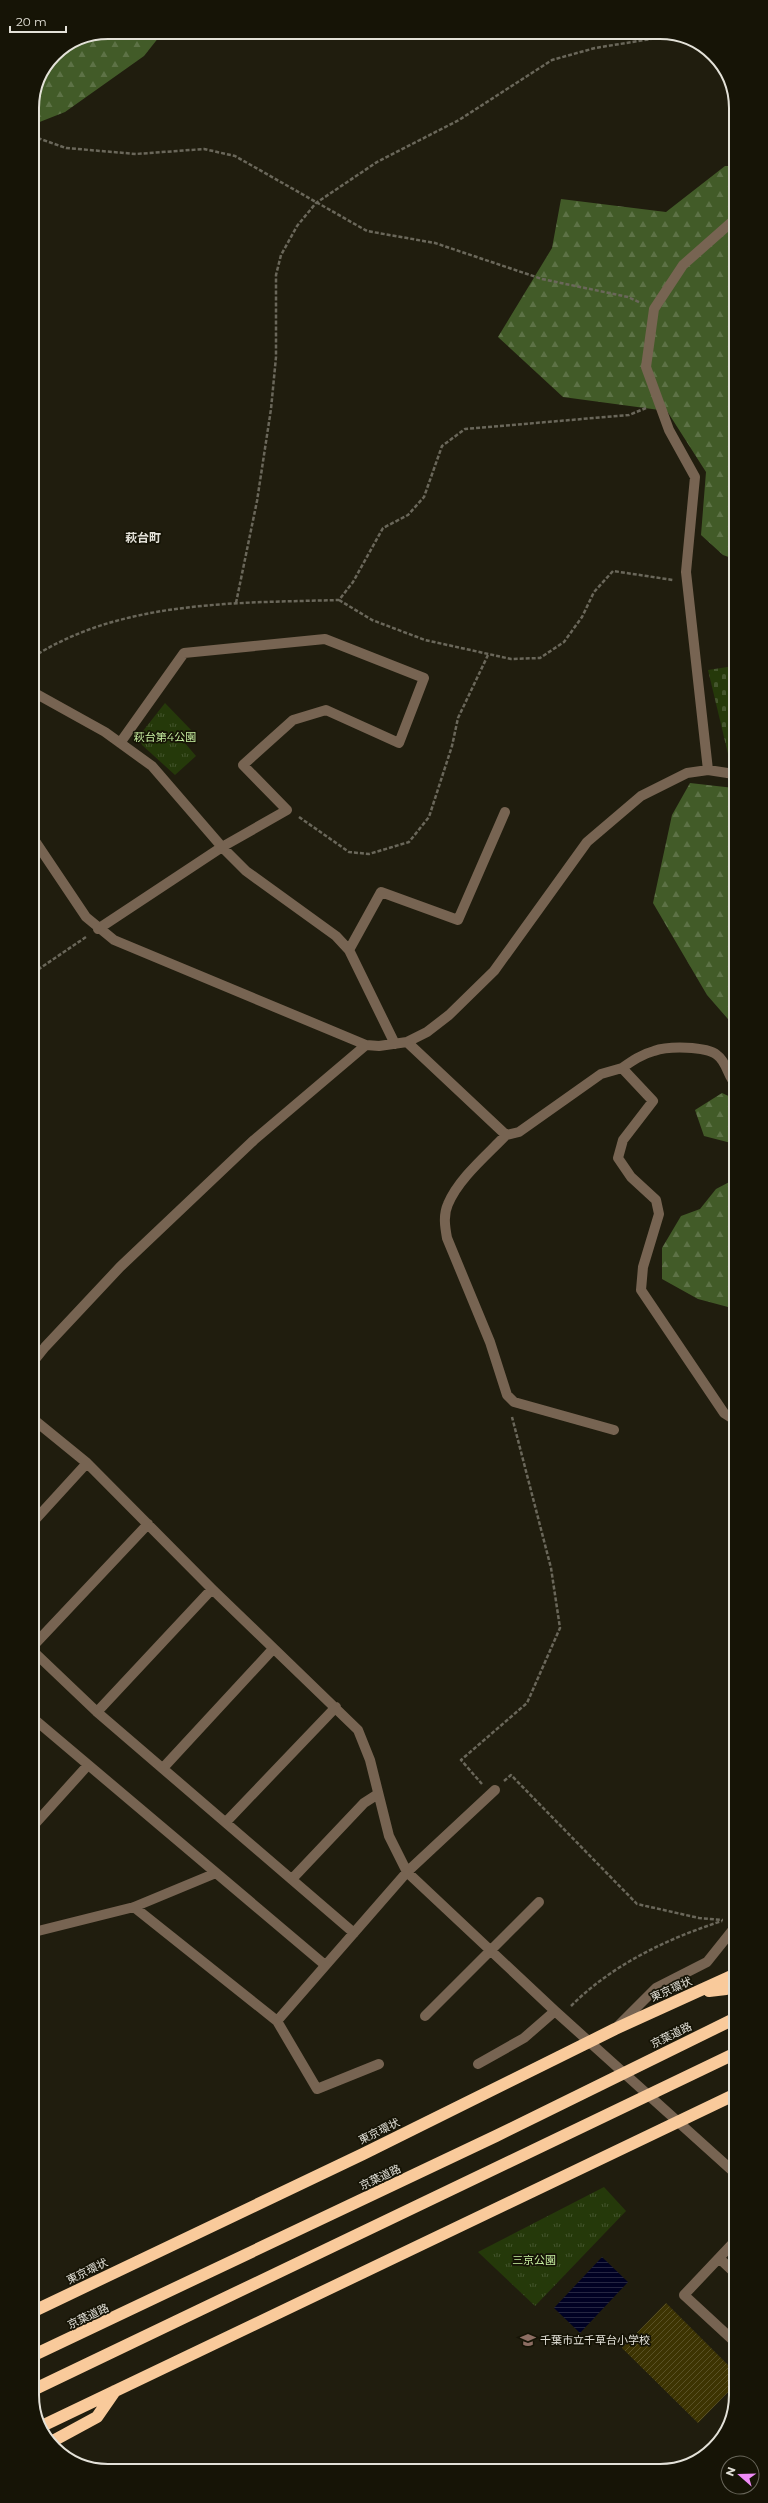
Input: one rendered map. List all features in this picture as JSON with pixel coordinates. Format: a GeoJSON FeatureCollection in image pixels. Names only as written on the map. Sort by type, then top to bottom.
{"type":"FeatureCollection","features":[{"type":"Feature","properties":{"kind":"highway","name":"東京環状"},"geometry":{"type":"LineString","coordinates":[[39,2309],[363,2154],[615,2029],[729,1977]]}},
{"type":"Feature","properties":{"kind":"highway"},"geometry":{"type":"LineString","coordinates":[[696,1992],[729,1988]]}},
{"type":"Feature","properties":{"kind":"highway","name":"京葉道路"},"geometry":{"type":"LineString","coordinates":[[39,2353],[489,2140],[729,2021]]}},
{"type":"Feature","properties":{"kind":"highway"},"geometry":{"type":"LineString","coordinates":[[39,2387],[729,2056]]}},
{"type":"Feature","properties":{"kind":"highway"},"geometry":{"type":"LineString","coordinates":[[45,2424],[729,2097]]}},
{"type":"Feature","properties":{"kind":"highway"},"geometry":{"type":"LineString","coordinates":[[56,2440],[98,2417],[116,2390]]}},
{"type":"Feature","properties":{"kind":"street"},"geometry":{"type":"LineString","coordinates":[[708,770],[687,582],[695,477],[669,430],[646,367],[654,309],[683,265],[729,224]]}},
{"type":"Feature","properties":{"kind":"street"},"geometry":{"type":"LineString","coordinates":[[98,929],[222,847],[287,810],[243,765],[293,720],[326,710],[399,743],[424,678],[325,639],[184,653],[120,743]]}},
{"type":"Feature","properties":{"kind":"street"},"geometry":{"type":"LineString","coordinates":[[39,696],[120,743],[152,766],[222,847],[246,871],[336,936],[349,950],[395,1044]]}},
{"type":"Feature","properties":{"kind":"street"},"geometry":{"type":"LineString","coordinates":[[39,847],[86,917],[98,929],[114,940],[366,1045],[395,1044],[407,1042],[427,1032],[449,1015],[494,971],[587,842],[641,796],[687,773],[708,770],[729,773]]}},
{"type":"Feature","properties":{"kind":"street"},"geometry":{"type":"LineString","coordinates":[[349,950],[381,892],[458,920],[506,812]]}},
{"type":"Feature","properties":{"kind":"street"},"geometry":{"type":"LineString","coordinates":[[407,1042],[506,1135]]}},
{"type":"Feature","properties":{"kind":"street"},"geometry":{"type":"LineString","coordinates":[[39,1354],[125,1262],[254,1140],[366,1045]]}},
{"type":"Feature","properties":{"kind":"street"},"geometry":{"type":"LineString","coordinates":[[614,1430],[514,1402],[507,1395],[490,1342],[447,1238],[444,1222],[448,1205],[454,1193],[506,1135],[519,1132],[601,1074],[622,1068],[634,1059],[655,1050],[705,1048],[717,1055],[729,1070]]}},
{"type":"Feature","properties":{"kind":"street"},"geometry":{"type":"LineString","coordinates":[[622,1068],[654,1101],[623,1140],[618,1158],[631,1177],[656,1200],[660,1214],[643,1267],[641,1290],[724,1413],[729,1416]]}},
{"type":"Feature","properties":{"kind":"street"},"geometry":{"type":"LineString","coordinates":[[39,1424],[88,1463],[212,1589],[273,1649],[336,1707],[358,1730],[370,1760],[389,1836],[407,1872],[558,2014],[729,2166]]}},
{"type":"Feature","properties":{"kind":"street"},"geometry":{"type":"LineString","coordinates":[[39,1516],[88,1463]]}},
{"type":"Feature","properties":{"kind":"street"},"geometry":{"type":"LineString","coordinates":[[39,1640],[148,1524]]}},
{"type":"Feature","properties":{"kind":"street"},"geometry":{"type":"LineString","coordinates":[[97,1712],[212,1589]]}},
{"type":"Feature","properties":{"kind":"street"},"geometry":{"type":"LineString","coordinates":[[163,1768],[273,1649]]}},
{"type":"Feature","properties":{"kind":"street"},"geometry":{"type":"LineString","coordinates":[[39,1657],[97,1712],[354,1933]]}},
{"type":"Feature","properties":{"kind":"street"},"geometry":{"type":"LineString","coordinates":[[226,1822],[336,1707]]}},
{"type":"Feature","properties":{"kind":"street"},"geometry":{"type":"LineString","coordinates":[[39,1722],[326,1966]]}},
{"type":"Feature","properties":{"kind":"street"},"geometry":{"type":"LineString","coordinates":[[39,1820],[88,1765]]}},
{"type":"Feature","properties":{"kind":"street"},"geometry":{"type":"LineString","coordinates":[[277,2021],[407,1872],[493,1792]]}},
{"type":"Feature","properties":{"kind":"street"},"geometry":{"type":"LineString","coordinates":[[292,1879],[364,1803],[378,1794]]}},
{"type":"Feature","properties":{"kind":"street"},"geometry":{"type":"LineString","coordinates":[[39,1931],[134,1907],[216,1873]]}},
{"type":"Feature","properties":{"kind":"street"},"geometry":{"type":"LineString","coordinates":[[425,2016],[539,1902]]}},
{"type":"Feature","properties":{"kind":"street"},"geometry":{"type":"LineString","coordinates":[[134,1907],[277,2021],[317,2089],[379,2064]]}},
{"type":"Feature","properties":{"kind":"street"},"geometry":{"type":"LineString","coordinates":[[615,2029],[656,1988],[707,1962],[729,1929]]}},
{"type":"Feature","properties":{"kind":"street"},"geometry":{"type":"LineString","coordinates":[[478,2064],[524,2038],[558,2014]]}},
{"type":"Feature","properties":{"kind":"street"},"geometry":{"type":"LineString","coordinates":[[729,2247],[684,2295],[729,2337]]}},
{"type":"Feature","properties":{"kind":"street"},"geometry":{"type":"LineString","coordinates":[[719,2258],[729,2267]]}},
{"type":"Feature","properties":{"kind":"path"},"geometry":{"type":"LineString","coordinates":[[236,603],[257,501],[271,409],[276,357],[276,276],[281,255],[297,226],[316,203],[378,162],[459,120],[552,60],[595,48],[651,39]]}},
{"type":"Feature","properties":{"kind":"path"},"geometry":{"type":"LineString","coordinates":[[39,138],[66,148],[136,154],[204,149],[235,156],[367,231],[435,243],[542,279],[628,297],[654,309]]}},
{"type":"Feature","properties":{"kind":"path"},"geometry":{"type":"LineString","coordinates":[[339,600],[353,582],[383,528],[408,515],[424,497],[442,446],[465,429],[530,425],[629,415],[659,403]]}},
{"type":"Feature","properties":{"kind":"path"},"geometry":{"type":"LineString","coordinates":[[39,654],[96,626],[173,610],[236,603],[339,600],[372,620],[425,640],[511,659],[540,658],[564,642],[582,617],[594,592],[613,571],[687,582]]}},
{"type":"Feature","properties":{"kind":"path"},"geometry":{"type":"LineString","coordinates":[[287,810],[349,852],[369,854],[409,842],[429,817],[452,746],[458,718],[488,655]]}},
{"type":"Feature","properties":{"kind":"path"},"geometry":{"type":"LineString","coordinates":[[39,969],[98,929]]}},
{"type":"Feature","properties":{"kind":"path"},"geometry":{"type":"LineString","coordinates":[[507,1395],[551,1568],[560,1628],[527,1703],[461,1760],[493,1792],[511,1775],[637,1904],[699,1918],[729,1922]]}},
{"type":"Feature","properties":{"kind":"path"},"geometry":{"type":"LineString","coordinates":[[558,2014],[608,1974],[665,1943],[725,1920]]}},
{"type":"Feature","properties":{"kind":"green space"},"geometry":{"type":"Polygon","coordinates":[[[157,39],[144,56],[65,112],[39,122],[40,95],[44,82],[59,59],[82,44],[95,40],[157,39]]]}},
{"type":"Feature","properties":{"kind":"green space"},"geometry":{"type":"Polygon","coordinates":[[[725,166],[729,166],[729,557],[723,555],[701,535],[706,472],[667,411],[563,397],[498,337],[552,248],[561,199],[666,212],[725,166]]]}},
{"type":"Feature","properties":{"kind":"green space"},"geometry":{"type":"Polygon","coordinates":[[[729,667],[729,758],[708,670],[729,667]]]}},
{"type":"Feature","properties":{"kind":"green space","name":"萩台第4公園"},"geometry":{"type":"Polygon","coordinates":[[[165,703],[193,732],[184,742],[196,756],[175,775],[142,745],[139,736],[165,703]]]}},
{"type":"Feature","properties":{"kind":"green space"},"geometry":{"type":"Polygon","coordinates":[[[690,783],[729,787],[729,1020],[707,995],[653,903],[672,815],[690,783]]]}},
{"type":"Feature","properties":{"kind":"green space"},"geometry":{"type":"Polygon","coordinates":[[[722,1093],[729,1096],[729,1142],[704,1136],[695,1110],[722,1093]]]}},
{"type":"Feature","properties":{"kind":"green space"},"geometry":{"type":"Polygon","coordinates":[[[729,1182],[728,1307],[698,1299],[662,1279],[662,1248],[681,1216],[700,1209],[716,1189],[729,1182]]]}},
{"type":"Feature","properties":{"kind":"green space","name":"三京公園"},"geometry":{"type":"Polygon","coordinates":[[[604,2187],[626,2211],[535,2306],[478,2252],[604,2187]]]}},
{"type":"Feature","properties":{"kind":"water"},"geometry":{"type":"Polygon","coordinates":[[[602,2257],[628,2282],[580,2333],[554,2308],[602,2257]]]}},
{"type":"Feature","properties":{"kind":"building"},"geometry":{"type":"Polygon","coordinates":[[[666,2303],[729,2366],[729,2391],[698,2423],[622,2348],[666,2303]]]}},
{"type":"Feature","properties":{"kind":"place","name":"千葉市立千草台小学校"},"geometry":{"type":"Point","coordinates":[528,2340]}},
{"type":"Feature","properties":{"kind":"district","name":"萩台町"},"geometry":{"type":"Point","coordinates":[143,538]}}]}
